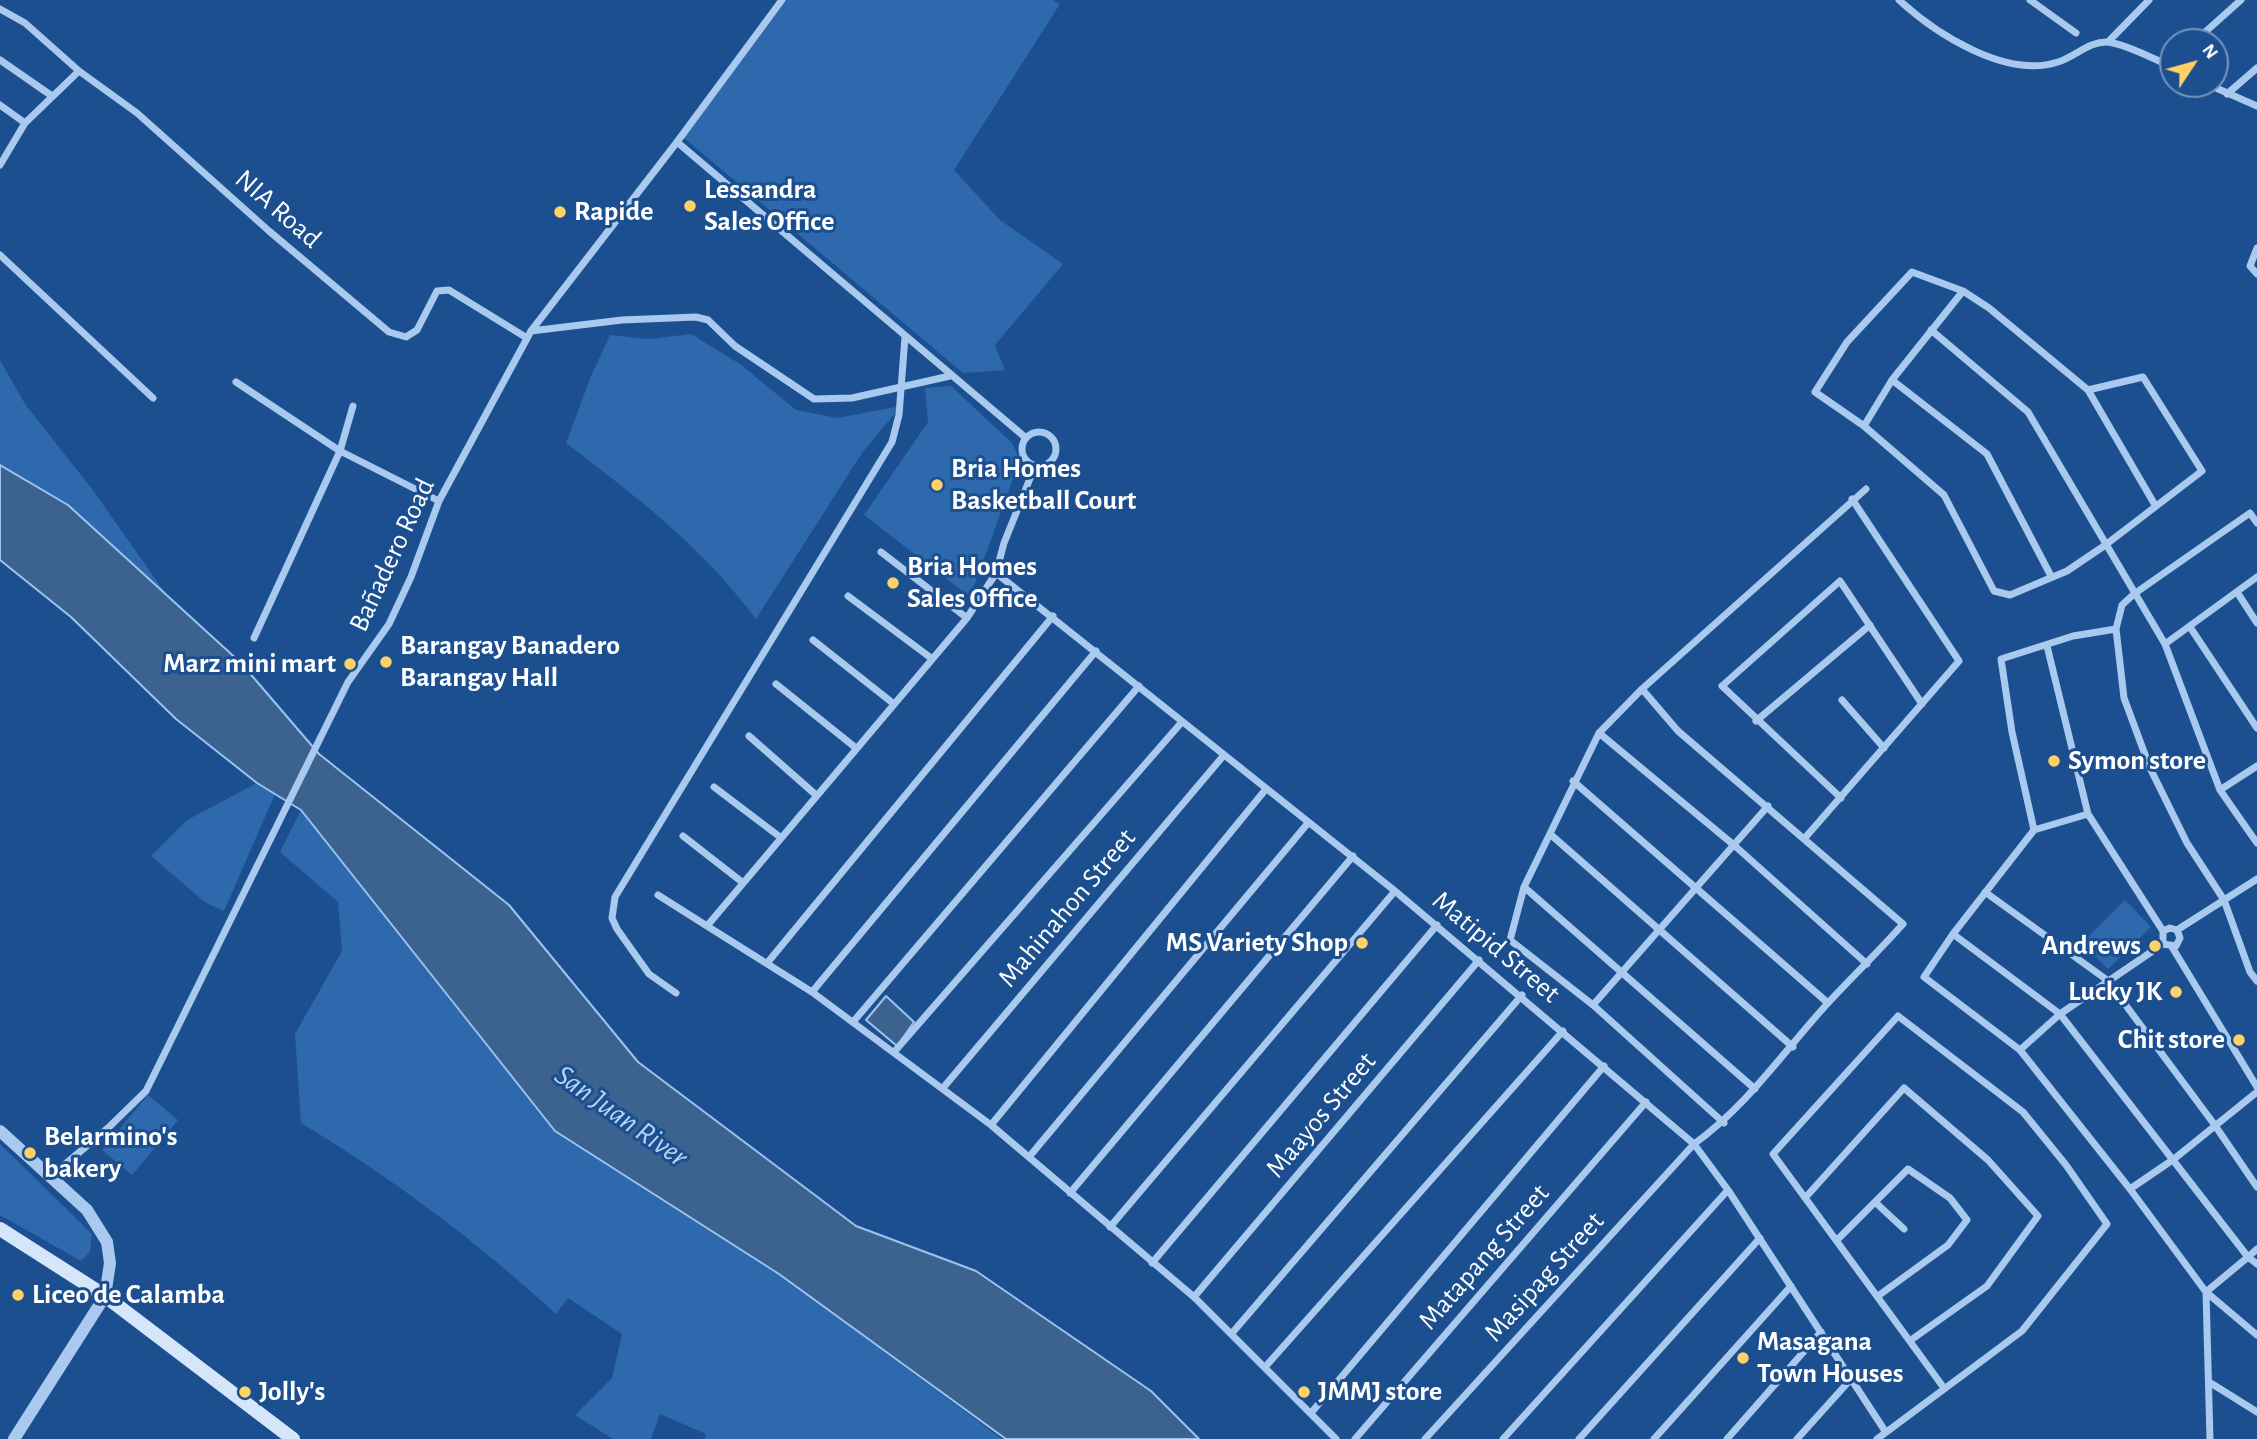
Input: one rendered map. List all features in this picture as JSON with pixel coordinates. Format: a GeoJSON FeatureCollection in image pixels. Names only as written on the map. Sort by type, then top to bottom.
{"type":"FeatureCollection","features":[{"type":"Feature","properties":{"kind":"main road"},"geometry":{"type":"LineString","coordinates":[[0,1229],[105,1296],[293,1439]]}},
{"type":"Feature","properties":{"kind":"street","name":"Bañadero Road"},"geometry":{"type":"LineString","coordinates":[[49,1177],[108,1128],[146,1091],[338,702],[395,612],[439,501],[529,335],[782,0]]}},
{"type":"Feature","properties":{"kind":"street"},"geometry":{"type":"LineString","coordinates":[[1899,0],[1909,3],[1974,51],[2018,65],[2057,62],[2092,45],[2108,42],[2159,60]]}},
{"type":"Feature","properties":{"kind":"street"},"geometry":{"type":"LineString","coordinates":[[2030,0],[2076,33]]}},
{"type":"Feature","properties":{"kind":"street"},"geometry":{"type":"LineString","coordinates":[[2108,42],[2149,0]]}},
{"type":"Feature","properties":{"kind":"street"},"geometry":{"type":"LineString","coordinates":[[2209,28],[2241,0]]}},
{"type":"Feature","properties":{"kind":"street","name":"NIA Road"},"geometry":{"type":"LineString","coordinates":[[0,9],[25,23],[79,71],[137,113],[269,231],[389,332],[406,337],[417,330],[437,291],[449,290],[529,335]]}},
{"type":"Feature","properties":{"kind":"street"},"geometry":{"type":"LineString","coordinates":[[0,60],[52,96]]}},
{"type":"Feature","properties":{"kind":"street"},"geometry":{"type":"LineString","coordinates":[[2229,92],[2257,68]]}},
{"type":"Feature","properties":{"kind":"street"},"geometry":{"type":"LineString","coordinates":[[0,165],[25,123],[79,71]]}},
{"type":"Feature","properties":{"kind":"street"},"geometry":{"type":"LineString","coordinates":[[2229,95],[2257,106]]}},
{"type":"Feature","properties":{"kind":"street"},"geometry":{"type":"LineString","coordinates":[[0,105],[25,123]]}},
{"type":"Feature","properties":{"kind":"street"},"geometry":{"type":"LineString","coordinates":[[677,142],[1026,438]]}},
{"type":"Feature","properties":{"kind":"street"},"geometry":{"type":"LineString","coordinates":[[2257,248],[2250,266],[2257,274]]}},
{"type":"Feature","properties":{"kind":"street"},"geometry":{"type":"LineString","coordinates":[[0,255],[153,398]]}},
{"type":"Feature","properties":{"kind":"street"},"geometry":{"type":"LineString","coordinates":[[2088,390],[2143,377],[2202,471],[2067,571],[2010,595],[1994,591],[1944,495],[1864,426],[1815,392],[1847,342],[1912,272],[1963,291],[1989,308],[2088,390],[2155,505]]}},
{"type":"Feature","properties":{"kind":"street"},"geometry":{"type":"LineString","coordinates":[[1864,426],[1892,380],[1963,291]]}},
{"type":"Feature","properties":{"kind":"street"},"geometry":{"type":"LineString","coordinates":[[529,335],[622,320],[696,317],[708,320],[735,346],[814,399],[852,398],[950,376]]}},
{"type":"Feature","properties":{"kind":"street"},"geometry":{"type":"LineString","coordinates":[[1931,330],[2028,412],[2104,546],[2165,644],[2220,790],[2257,843]]}},
{"type":"Feature","properties":{"kind":"street"},"geometry":{"type":"LineString","coordinates":[[676,993],[649,974],[617,929],[612,918],[615,897],[892,442],[899,415],[905,337]]}},
{"type":"Feature","properties":{"kind":"street"},"geometry":{"type":"LineString","coordinates":[[1892,380],[1987,454],[2051,576]]}},
{"type":"Feature","properties":{"kind":"street"},"geometry":{"type":"LineString","coordinates":[[236,382],[340,451],[439,501]]}},
{"type":"Feature","properties":{"kind":"street"},"geometry":{"type":"LineString","coordinates":[[254,638],[340,451],[354,406]]}},
{"type":"Feature","properties":{"kind":"street"},"geometry":{"type":"LineString","coordinates":[[1026,438],[1040,432],[1054,441],[1056,452],[1051,461],[1035,466]]}},
{"type":"Feature","properties":{"kind":"street"},"geometry":{"type":"LineString","coordinates":[[1026,438],[1023,455],[1035,466]]}},
{"type":"Feature","properties":{"kind":"street"},"geometry":{"type":"LineString","coordinates":[[706,926],[967,618],[996,573],[1004,543],[1035,466]]}},
{"type":"Feature","properties":{"kind":"street"},"geometry":{"type":"LineString","coordinates":[[1724,1123],[1593,1005],[1510,940],[1524,887],[1573,781],[1600,733],[1642,689],[1866,489]]}},
{"type":"Feature","properties":{"kind":"street"},"geometry":{"type":"LineString","coordinates":[[1642,689],[1678,731],[1804,839],[1959,661],[1852,499]]}},
{"type":"Feature","properties":{"kind":"street"},"geometry":{"type":"LineString","coordinates":[[2257,523],[2250,513],[2134,594],[2122,605],[2116,629],[2124,698],[2150,768],[2187,843],[2224,900],[2250,972],[2257,981]]}},
{"type":"Feature","properties":{"kind":"street"},"geometry":{"type":"LineString","coordinates":[[881,551],[967,618]]}},
{"type":"Feature","properties":{"kind":"street","name":"Matipid Street"},"geometry":{"type":"LineString","coordinates":[[996,573],[1053,616],[1181,723],[1353,856],[1522,995],[1694,1144],[1760,1238],[1885,1431]]}},
{"type":"Feature","properties":{"kind":"street"},"geometry":{"type":"LineString","coordinates":[[2165,644],[2257,577]]}},
{"type":"Feature","properties":{"kind":"street"},"geometry":{"type":"LineString","coordinates":[[1841,798],[1756,721],[1722,686],[1840,581],[1922,704]]}},
{"type":"Feature","properties":{"kind":"street"},"geometry":{"type":"LineString","coordinates":[[2237,592],[2257,623]]}},
{"type":"Feature","properties":{"kind":"street"},"geometry":{"type":"LineString","coordinates":[[848,596],[931,659]]}},
{"type":"Feature","properties":{"kind":"street"},"geometry":{"type":"LineString","coordinates":[[768,962],[1053,616]]}},
{"type":"Feature","properties":{"kind":"street"},"geometry":{"type":"LineString","coordinates":[[1756,721],[1870,625]]}},
{"type":"Feature","properties":{"kind":"street"},"geometry":{"type":"LineString","coordinates":[[2190,627],[2257,727]]}},
{"type":"Feature","properties":{"kind":"street"},"geometry":{"type":"LineString","coordinates":[[2034,830],[2012,732],[2001,659],[2073,636],[2116,629]]}},
{"type":"Feature","properties":{"kind":"street"},"geometry":{"type":"LineString","coordinates":[[813,640],[894,705]]}},
{"type":"Feature","properties":{"kind":"street"},"geometry":{"type":"LineString","coordinates":[[2046,646],[2088,814],[2163,931],[2163,944]]}},
{"type":"Feature","properties":{"kind":"street"},"geometry":{"type":"LineString","coordinates":[[812,992],[1096,651]]}},
{"type":"Feature","properties":{"kind":"street"},"geometry":{"type":"LineString","coordinates":[[776,684],[856,748]]}},
{"type":"Feature","properties":{"kind":"street"},"geometry":{"type":"LineString","coordinates":[[853,1022],[1139,686]]}},
{"type":"Feature","properties":{"kind":"street"},"geometry":{"type":"LineString","coordinates":[[1843,700],[1884,748]]}},
{"type":"Feature","properties":{"kind":"street"},"geometry":{"type":"LineString","coordinates":[[895,1051],[1181,723]]}},
{"type":"Feature","properties":{"kind":"street"},"geometry":{"type":"LineString","coordinates":[[1600,733],[1735,846],[1867,964]]}},
{"type":"Feature","properties":{"kind":"street"},"geometry":{"type":"LineString","coordinates":[[749,736],[816,795]]}},
{"type":"Feature","properties":{"kind":"street","name":"Mahinahon Street"},"geometry":{"type":"LineString","coordinates":[[943,1088],[1224,755]]}},
{"type":"Feature","properties":{"kind":"street"},"geometry":{"type":"LineString","coordinates":[[2220,790],[2257,766]]}},
{"type":"Feature","properties":{"kind":"street"},"geometry":{"type":"LineString","coordinates":[[1573,781],[1828,1003]]}},
{"type":"Feature","properties":{"kind":"street"},"geometry":{"type":"LineString","coordinates":[[714,787],[780,836]]}},
{"type":"Feature","properties":{"kind":"street"},"geometry":{"type":"LineString","coordinates":[[991,1125],[1266,789]]}},
{"type":"Feature","properties":{"kind":"street"},"geometry":{"type":"LineString","coordinates":[[1593,1005],[1624,974],[1660,928],[1768,806]]}},
{"type":"Feature","properties":{"kind":"street"},"geometry":{"type":"LineString","coordinates":[[2088,814],[2034,830],[1924,977],[2020,1050],[2130,1189],[2206,1292],[2257,1335]]}},
{"type":"Feature","properties":{"kind":"street"},"geometry":{"type":"LineString","coordinates":[[1029,1157],[1308,823]]}},
{"type":"Feature","properties":{"kind":"street"},"geometry":{"type":"LineString","coordinates":[[1550,834],[1793,1047]]}},
{"type":"Feature","properties":{"kind":"street"},"geometry":{"type":"LineString","coordinates":[[683,836],[742,882]]}},
{"type":"Feature","properties":{"kind":"street","name":"Masipag Street"},"geometry":{"type":"LineString","coordinates":[[1425,1439],[1694,1144],[1724,1123],[1793,1047],[1828,1003],[1903,924],[1804,839]]}},
{"type":"Feature","properties":{"kind":"street"},"geometry":{"type":"LineString","coordinates":[[1070,1193],[1353,856]]}},
{"type":"Feature","properties":{"kind":"street"},"geometry":{"type":"LineString","coordinates":[[2163,931],[2170,928],[2177,930],[2257,879]]}},
{"type":"Feature","properties":{"kind":"street"},"geometry":{"type":"LineString","coordinates":[[1524,887],[1755,1089]]}},
{"type":"Feature","properties":{"kind":"street"},"geometry":{"type":"LineString","coordinates":[[1110,1227],[1395,891]]}},
{"type":"Feature","properties":{"kind":"street"},"geometry":{"type":"LineString","coordinates":[[1985,892],[2107,980],[2214,1124],[2257,1187]]}},
{"type":"Feature","properties":{"kind":"street"},"geometry":{"type":"LineString","coordinates":[[658,895],[812,992],[895,1051],[991,1125],[1233,1332],[1336,1439]]}},
{"type":"Feature","properties":{"kind":"street"},"geometry":{"type":"LineString","coordinates":[[1152,1263],[1437,925]]}},
{"type":"Feature","properties":{"kind":"street"},"geometry":{"type":"LineString","coordinates":[[2172,947],[2180,938],[2177,930]]}},
{"type":"Feature","properties":{"kind":"street"},"geometry":{"type":"LineString","coordinates":[[1954,934],[2060,1014],[2248,1257],[2257,1264]]}},
{"type":"Feature","properties":{"kind":"street"},"geometry":{"type":"LineString","coordinates":[[2020,1050],[2060,1014],[2163,944]]}},
{"type":"Feature","properties":{"kind":"street"},"geometry":{"type":"LineString","coordinates":[[2163,944],[2172,947],[2257,1087]]}},
{"type":"Feature","properties":{"kind":"street","name":"Maayos Street"},"geometry":{"type":"LineString","coordinates":[[1194,1297],[1479,960]]}},
{"type":"Feature","properties":{"kind":"street"},"geometry":{"type":"LineString","coordinates":[[1233,1332],[1522,995]]}},
{"type":"Feature","properties":{"kind":"street"},"geometry":{"type":"LineString","coordinates":[[1877,1439],[2022,1331],[2107,1224],[2066,1165],[2022,1112],[1898,1016],[1773,1154],[1944,1388]]}},
{"type":"Feature","properties":{"kind":"street"},"geometry":{"type":"LineString","coordinates":[[1266,1366],[1563,1031]]}},
{"type":"Feature","properties":{"kind":"street"},"geometry":{"type":"LineString","coordinates":[[1311,1413],[1604,1066]]}},
{"type":"Feature","properties":{"kind":"street"},"geometry":{"type":"LineString","coordinates":[[1805,1198],[1904,1088],[1988,1160],[2038,1216],[1987,1286],[1911,1340]]}},
{"type":"Feature","properties":{"kind":"street"},"geometry":{"type":"LineString","coordinates":[[2130,1189],[2174,1159],[2214,1124],[2257,1092]]}},
{"type":"Feature","properties":{"kind":"street","name":"Matapang Street"},"geometry":{"type":"LineString","coordinates":[[1355,1439],[1646,1102]]}},
{"type":"Feature","properties":{"kind":"street"},"geometry":{"type":"LineString","coordinates":[[0,1131],[86,1210],[107,1242],[110,1262],[105,1296],[14,1439]]}},
{"type":"Feature","properties":{"kind":"street"},"geometry":{"type":"LineString","coordinates":[[1837,1240],[1908,1169],[1950,1198],[1967,1220],[1948,1245],[1878,1296]]}},
{"type":"Feature","properties":{"kind":"street"},"geometry":{"type":"LineString","coordinates":[[1503,1439],[1728,1190]]}},
{"type":"Feature","properties":{"kind":"street"},"geometry":{"type":"LineString","coordinates":[[1875,1202],[1904,1229]]}},
{"type":"Feature","properties":{"kind":"street"},"geometry":{"type":"LineString","coordinates":[[1579,1439],[1760,1238]]}},
{"type":"Feature","properties":{"kind":"street"},"geometry":{"type":"LineString","coordinates":[[2206,1292],[2257,1249]]}},
{"type":"Feature","properties":{"kind":"street"},"geometry":{"type":"LineString","coordinates":[[1654,1439],[1791,1286]]}},
{"type":"Feature","properties":{"kind":"street"},"geometry":{"type":"LineString","coordinates":[[2206,1292],[2210,1439]]}},
{"type":"Feature","properties":{"kind":"street"},"geometry":{"type":"LineString","coordinates":[[1727,1439],[1821,1332]]}},
{"type":"Feature","properties":{"kind":"street"},"geometry":{"type":"LineString","coordinates":[[1797,1439],[1851,1379]]}},
{"type":"Feature","properties":{"kind":"street"},"geometry":{"type":"LineString","coordinates":[[2208,1382],[2257,1412]]}},
{"type":"Feature","properties":{"kind":"shaded area"},"geometry":{"type":"Polygon","coordinates":[[[787,0],[1053,0],[1060,4],[954,170],[1000,220],[1063,264],[995,345],[1005,370],[963,373],[683,137],[787,0]]]}},
{"type":"Feature","properties":{"kind":"shaded area"},"geometry":{"type":"Polygon","coordinates":[[[691,334],[740,364],[796,410],[837,418],[901,406],[862,453],[756,619],[691,546],[566,443],[591,376],[610,335],[649,339],[691,334]]]}},
{"type":"Feature","properties":{"kind":"shaded area"},"geometry":{"type":"Polygon","coordinates":[[[0,360],[25,404],[92,489],[166,594],[68,505],[0,465],[0,360]]]}},
{"type":"Feature","properties":{"kind":"shaded area"},"geometry":{"type":"Polygon","coordinates":[[[951,386],[1012,443],[1020,460],[970,597],[864,515],[928,422],[925,388],[951,386]]]}},
{"type":"Feature","properties":{"kind":"shaded area"},"geometry":{"type":"Polygon","coordinates":[[[257,783],[275,794],[224,911],[206,903],[151,856],[187,820],[257,783]]]}},
{"type":"Feature","properties":{"kind":"shaded area"},"geometry":{"type":"Polygon","coordinates":[[[301,810],[555,1131],[779,1274],[1002,1439],[704,1439],[706,1434],[660,1414],[651,1439],[613,1439],[575,1415],[612,1378],[622,1334],[568,1298],[556,1314],[433,1212],[369,1166],[301,1123],[295,1034],[342,951],[338,902],[280,852],[301,810]]]}},
{"type":"Feature","properties":{"kind":"shaded area"},"geometry":{"type":"Polygon","coordinates":[[[2125,900],[2151,927],[2108,969],[2082,943],[2125,900]]]}},
{"type":"Feature","properties":{"kind":"shaded area"},"geometry":{"type":"Polygon","coordinates":[[[148,1095],[178,1120],[132,1175],[102,1150],[148,1095]]]}},
{"type":"Feature","properties":{"kind":"shaded area"},"geometry":{"type":"Polygon","coordinates":[[[0,1144],[92,1234],[90,1252],[81,1261],[0,1215],[0,1144]]]}},
{"type":"Feature","properties":{"kind":"water","name":"San Juan River"},"geometry":{"type":"Polygon","coordinates":[[[0,465],[68,505],[241,663],[319,754],[509,905],[638,1062],[856,1226],[976,1271],[1151,1391],[1199,1439],[1006,1439],[779,1274],[555,1131],[301,810],[257,783],[176,719],[71,617],[0,560],[0,465]]]}},
{"type":"Feature","properties":{"kind":"water"},"geometry":{"type":"Polygon","coordinates":[[[886,996],[914,1022],[897,1046],[866,1020],[886,996]]]}},
{"type":"Feature","properties":{"kind":"place","name":"Lessandra Sales Office"},"geometry":{"type":"Point","coordinates":[690,206]}},
{"type":"Feature","properties":{"kind":"place","name":"Rapide"},"geometry":{"type":"Point","coordinates":[560,212]}},
{"type":"Feature","properties":{"kind":"place","name":"Bria Homes Basketball Court"},"geometry":{"type":"Point","coordinates":[937,485]}},
{"type":"Feature","properties":{"kind":"place","name":"Bria Homes Sales Office"},"geometry":{"type":"Point","coordinates":[893,583]}},
{"type":"Feature","properties":{"kind":"place","name":"Barangay Banadero Barangay Hall"},"geometry":{"type":"Point","coordinates":[386,662]}},
{"type":"Feature","properties":{"kind":"place","name":"Marz mini mart"},"geometry":{"type":"Point","coordinates":[350,664]}},
{"type":"Feature","properties":{"kind":"place","name":"Symon store"},"geometry":{"type":"Point","coordinates":[2054,761]}},
{"type":"Feature","properties":{"kind":"place","name":"MS Variety Shop"},"geometry":{"type":"Point","coordinates":[1362,943]}},
{"type":"Feature","properties":{"kind":"place","name":"Andrews"},"geometry":{"type":"Point","coordinates":[2155,946]}},
{"type":"Feature","properties":{"kind":"place","name":"Lucky JK"},"geometry":{"type":"Point","coordinates":[2176,992]}},
{"type":"Feature","properties":{"kind":"place","name":"Chit store"},"geometry":{"type":"Point","coordinates":[2239,1040]}},
{"type":"Feature","properties":{"kind":"place","name":"Belarmino's bakery"},"geometry":{"type":"Point","coordinates":[30,1153]}},
{"type":"Feature","properties":{"kind":"place","name":"Liceo de Calamba"},"geometry":{"type":"Point","coordinates":[18,1295]}},
{"type":"Feature","properties":{"kind":"place","name":"Masagana Town Houses"},"geometry":{"type":"Point","coordinates":[1743,1358]}},
{"type":"Feature","properties":{"kind":"place","name":"Jolly's"},"geometry":{"type":"Point","coordinates":[245,1392]}},
{"type":"Feature","properties":{"kind":"place","name":"JMMJ store"},"geometry":{"type":"Point","coordinates":[1304,1392]}}]}
